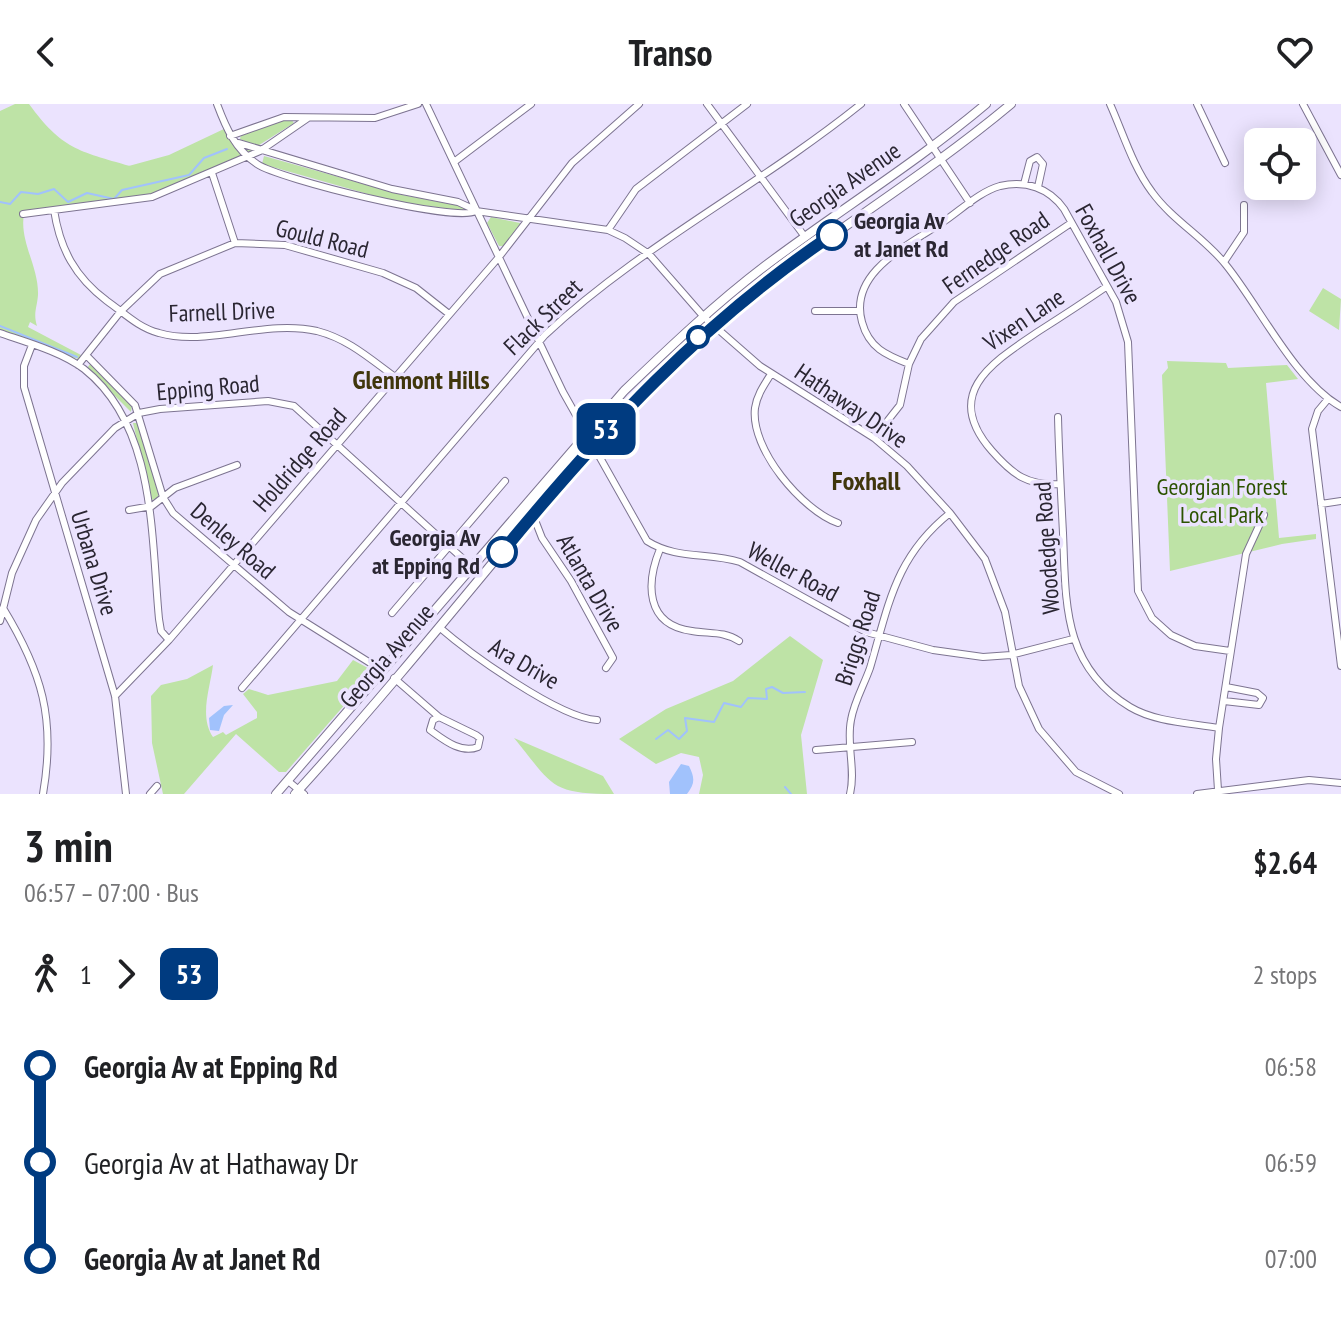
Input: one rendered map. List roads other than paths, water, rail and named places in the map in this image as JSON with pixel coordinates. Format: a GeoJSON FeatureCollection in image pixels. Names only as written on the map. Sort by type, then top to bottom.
{"type":"FeatureCollection","features":[{"type":"Feature","properties":{"kind":"main road","name":"Georgia Avenue"},"geometry":{"type":"LineString","coordinates":[[276,794],[584,433],[704,317],[805,237],[933,148],[986,104]]}},
{"type":"Feature","properties":{"kind":"main road","name":"Georgia Avenue"},"geometry":{"type":"LineString","coordinates":[[300,793],[592,444],[714,323],[792,262],[940,160],[1011,104]]}},
{"type":"Feature","properties":{"kind":"street"},"geometry":{"type":"LineString","coordinates":[[217,104],[230,136],[249,156]]}},
{"type":"Feature","properties":{"kind":"street"},"geometry":{"type":"LineString","coordinates":[[230,136],[284,117],[375,118],[418,104]]}},
{"type":"Feature","properties":{"kind":"street"},"geometry":{"type":"LineString","coordinates":[[426,104],[584,433],[641,534],[660,549],[649,586],[660,614],[683,630],[726,634],[739,641]]}},
{"type":"Feature","properties":{"kind":"street"},"geometry":{"type":"LineString","coordinates":[[454,162],[531,104]]}},
{"type":"Feature","properties":{"kind":"street","name":"Holdridge Road"},"geometry":{"type":"LineString","coordinates":[[115,696],[169,640],[499,257],[587,146],[639,104]]}},
{"type":"Feature","properties":{"kind":"street"},"geometry":{"type":"LineString","coordinates":[[707,104],[805,237]]}},
{"type":"Feature","properties":{"kind":"street"},"geometry":{"type":"LineString","coordinates":[[608,230],[636,189],[747,104]]}},
{"type":"Feature","properties":{"kind":"street","name":"Flack Street"},"geometry":{"type":"LineString","coordinates":[[242,688],[539,341],[581,300],[763,177],[861,104]]}},
{"type":"Feature","properties":{"kind":"street"},"geometry":{"type":"LineString","coordinates":[[904,104],[970,203]]}},
{"type":"Feature","properties":{"kind":"street"},"geometry":{"type":"LineString","coordinates":[[1110,104],[1152,192],[1181,225],[1224,262],[1290,354],[1328,399],[1341,407]]}},
{"type":"Feature","properties":{"kind":"street"},"geometry":{"type":"LineString","coordinates":[[1197,104],[1225,163]]}},
{"type":"Feature","properties":{"kind":"street"},"geometry":{"type":"LineString","coordinates":[[1303,104],[1341,175]]}},
{"type":"Feature","properties":{"kind":"street"},"geometry":{"type":"LineString","coordinates":[[23,214],[134,202],[260,151],[308,118]]}},
{"type":"Feature","properties":{"kind":"street","name":"Hathaway Drive"},"geometry":{"type":"LineString","coordinates":[[230,136],[246,147],[392,189],[458,202],[476,211],[608,230],[649,254],[704,317],[771,374],[874,438],[950,513],[976,544],[998,587],[1011,655],[1027,706],[1051,745],[1076,772],[1119,794]]}},
{"type":"Feature","properties":{"kind":"street","name":"Hathaway Drive"},"geometry":{"type":"LineString","coordinates":[[249,156],[259,166],[413,208],[463,216],[476,211]]}},
{"type":"Feature","properties":{"kind":"street"},"geometry":{"type":"LineString","coordinates":[[909,364],[884,354],[864,333],[859,311],[865,284],[877,268],[999,186],[1024,184],[1038,187],[1043,164],[1037,157],[1029,164],[1024,184]]}},
{"type":"Feature","properties":{"kind":"street"},"geometry":{"type":"LineString","coordinates":[[212,173],[235,243]]}},
{"type":"Feature","properties":{"kind":"street","name":"Foxhall Drive"},"geometry":{"type":"LineString","coordinates":[[1038,187],[1058,201],[1123,318],[1128,342],[1138,591],[1152,618],[1171,635],[1195,646],[1230,651]]}},
{"type":"Feature","properties":{"kind":"street"},"geometry":{"type":"LineString","coordinates":[[1224,262],[1244,232],[1244,205]]}},
{"type":"Feature","properties":{"kind":"street","name":"Farnell Drive"},"geometry":{"type":"LineString","coordinates":[[54,210],[62,247],[76,271],[121,311],[150,330],[175,336],[283,328],[314,331],[348,342],[395,377]]}},
{"type":"Feature","properties":{"kind":"street","name":"Fernedge Road"},"geometry":{"type":"LineString","coordinates":[[874,438],[900,405],[909,364],[921,339],[954,302],[1071,223]]}},
{"type":"Feature","properties":{"kind":"street","name":"Gould Road"},"geometry":{"type":"LineString","coordinates":[[78,365],[121,311],[160,274],[235,243],[285,245],[383,273],[416,288],[449,314]]}},
{"type":"Feature","properties":{"kind":"street","name":"Vixen Lane"},"geometry":{"type":"LineString","coordinates":[[1060,484],[1032,484],[1006,468],[978,432],[972,408],[975,389],[995,361],[1106,287]]}},
{"type":"Feature","properties":{"kind":"street"},"geometry":{"type":"LineString","coordinates":[[815,311],[859,311]]}},
{"type":"Feature","properties":{"kind":"street"},"geometry":{"type":"LineString","coordinates":[[0,333],[78,365],[113,399],[127,420],[147,508],[161,631],[169,640]]}},
{"type":"Feature","properties":{"kind":"street","name":"Urbana Drive"},"geometry":{"type":"LineString","coordinates":[[32,345],[24,366],[24,387],[115,696],[126,794]]}},
{"type":"Feature","properties":{"kind":"street","name":"Denley Road"},"geometry":{"type":"LineString","coordinates":[[87,356],[121,388],[139,413],[163,497],[173,513],[301,621],[383,671]]}},
{"type":"Feature","properties":{"kind":"street"},"geometry":{"type":"LineString","coordinates":[[771,374],[755,408],[759,436],[789,486],[820,517],[838,523]]}},
{"type":"Feature","properties":{"kind":"street"},"geometry":{"type":"LineString","coordinates":[[1328,399],[1318,411],[1312,429],[1341,666]]}},
{"type":"Feature","properties":{"kind":"street","name":"Epping Road"},"geometry":{"type":"LineString","coordinates":[[0,621],[22,547],[55,494],[115,428],[139,413],[238,402],[280,402],[303,413],[338,443],[399,505],[482,576]]}},
{"type":"Feature","properties":{"kind":"street","name":"Woodedge Road"},"geometry":{"type":"LineString","coordinates":[[1058,417],[1064,599],[1073,639],[1094,674],[1129,706],[1150,716],[1219,728]]}},
{"type":"Feature","properties":{"kind":"street"},"geometry":{"type":"LineString","coordinates":[[129,510],[147,508],[175,488],[237,465]]}},
{"type":"Feature","properties":{"kind":"street"},"geometry":{"type":"LineString","coordinates":[[392,613],[505,481]]}},
{"type":"Feature","properties":{"kind":"street"},"geometry":{"type":"LineString","coordinates":[[1321,504],[1341,501]]}},
{"type":"Feature","properties":{"kind":"street","name":"Briggs Road"},"geometry":{"type":"LineString","coordinates":[[850,794],[851,715],[903,564],[922,538],[950,513]]}},
{"type":"Feature","properties":{"kind":"street","name":"Atlanta Drive"},"geometry":{"type":"LineString","coordinates":[[533,515],[613,658],[606,668]]}},
{"type":"Feature","properties":{"kind":"street"},"geometry":{"type":"LineString","coordinates":[[1218,790],[1216,759],[1219,728],[1246,554],[1264,515]]}},
{"type":"Feature","properties":{"kind":"street","name":"Weller Road"},"geometry":{"type":"LineString","coordinates":[[660,549],[740,562],[851,625],[953,654],[1011,655],[1073,639]]}},
{"type":"Feature","properties":{"kind":"street"},"geometry":{"type":"LineString","coordinates":[[1329,577],[1341,576]]}},
{"type":"Feature","properties":{"kind":"street"},"geometry":{"type":"LineString","coordinates":[[2,606],[30,652],[44,697],[49,738],[43,794]]}},
{"type":"Feature","properties":{"kind":"street","name":"Ara Drive"},"geometry":{"type":"LineString","coordinates":[[439,627],[485,665],[578,715],[597,720]]}},
{"type":"Feature","properties":{"kind":"street"},"geometry":{"type":"LineString","coordinates":[[394,678],[439,717],[480,738],[478,747],[469,750],[456,746],[430,730],[433,720],[439,717]]}},
{"type":"Feature","properties":{"kind":"street"},"geometry":{"type":"LineString","coordinates":[[1224,701],[1262,703],[1257,693],[1226,687]]}},
{"type":"Feature","properties":{"kind":"street"},"geometry":{"type":"LineString","coordinates":[[816,750],[912,742]]}},
{"type":"Feature","properties":{"kind":"street"},"geometry":{"type":"LineString","coordinates":[[1197,794],[1309,780],[1341,783]]}},
{"type":"Feature","properties":{"kind":"street"},"geometry":{"type":"LineString","coordinates":[[288,781],[300,793]]}},
{"type":"Feature","properties":{"kind":"street"},"geometry":{"type":"LineString","coordinates":[[150,794],[157,786]]}},
{"type":"Feature","properties":{"kind":"water"},"geometry":{"type":"Polygon","coordinates":[[[233,705],[224,715],[219,731],[210,730],[209,718],[224,706],[233,705]]]}},
{"type":"Feature","properties":{"kind":"water"},"geometry":{"type":"Polygon","coordinates":[[[681,764],[689,766],[693,784],[687,794],[670,794],[669,782],[681,764]]]}},
{"type":"Feature","properties":{"kind":"waterway"},"geometry":{"type":"LineString","coordinates":[[0,202],[10,204],[21,192],[38,194],[54,189],[68,202],[87,193],[114,199],[122,190],[189,175],[204,158],[227,149]]}},
{"type":"Feature","properties":{"kind":"waterway"},"geometry":{"type":"LineString","coordinates":[[0,326],[77,357]]}},
{"type":"Feature","properties":{"kind":"waterway"},"geometry":{"type":"LineString","coordinates":[[656,739],[668,730],[679,739],[687,731],[685,718],[714,722],[724,703],[741,707],[748,698],[767,699],[766,689],[772,687],[783,693],[805,692]]}},
{"type":"Feature","properties":{"kind":"waterway"},"geometry":{"type":"LineString","coordinates":[[785,787],[791,794]]}},
{"type":"Feature","properties":{"kind":"place","name":"Georgia Av at Janet Rd"},"geometry":{"type":"Point","coordinates":[832,235]}},
{"type":"Feature","properties":{"kind":"place","name":"Georgia Av at Epping Rd"},"geometry":{"type":"Point","coordinates":[502,552]}},
{"type":"Feature","properties":{"kind":"district","name":"Glenmont Hills"},"geometry":{"type":"Point","coordinates":[421,380]}},
{"type":"Feature","properties":{"kind":"district","name":"Foxhall"},"geometry":{"type":"Point","coordinates":[866,481]}},
{"type":"Feature","properties":{"kind":"park label","name":"Georgian Forest Local Park"},"geometry":{"type":"Point","coordinates":[1222,501]}}]}
